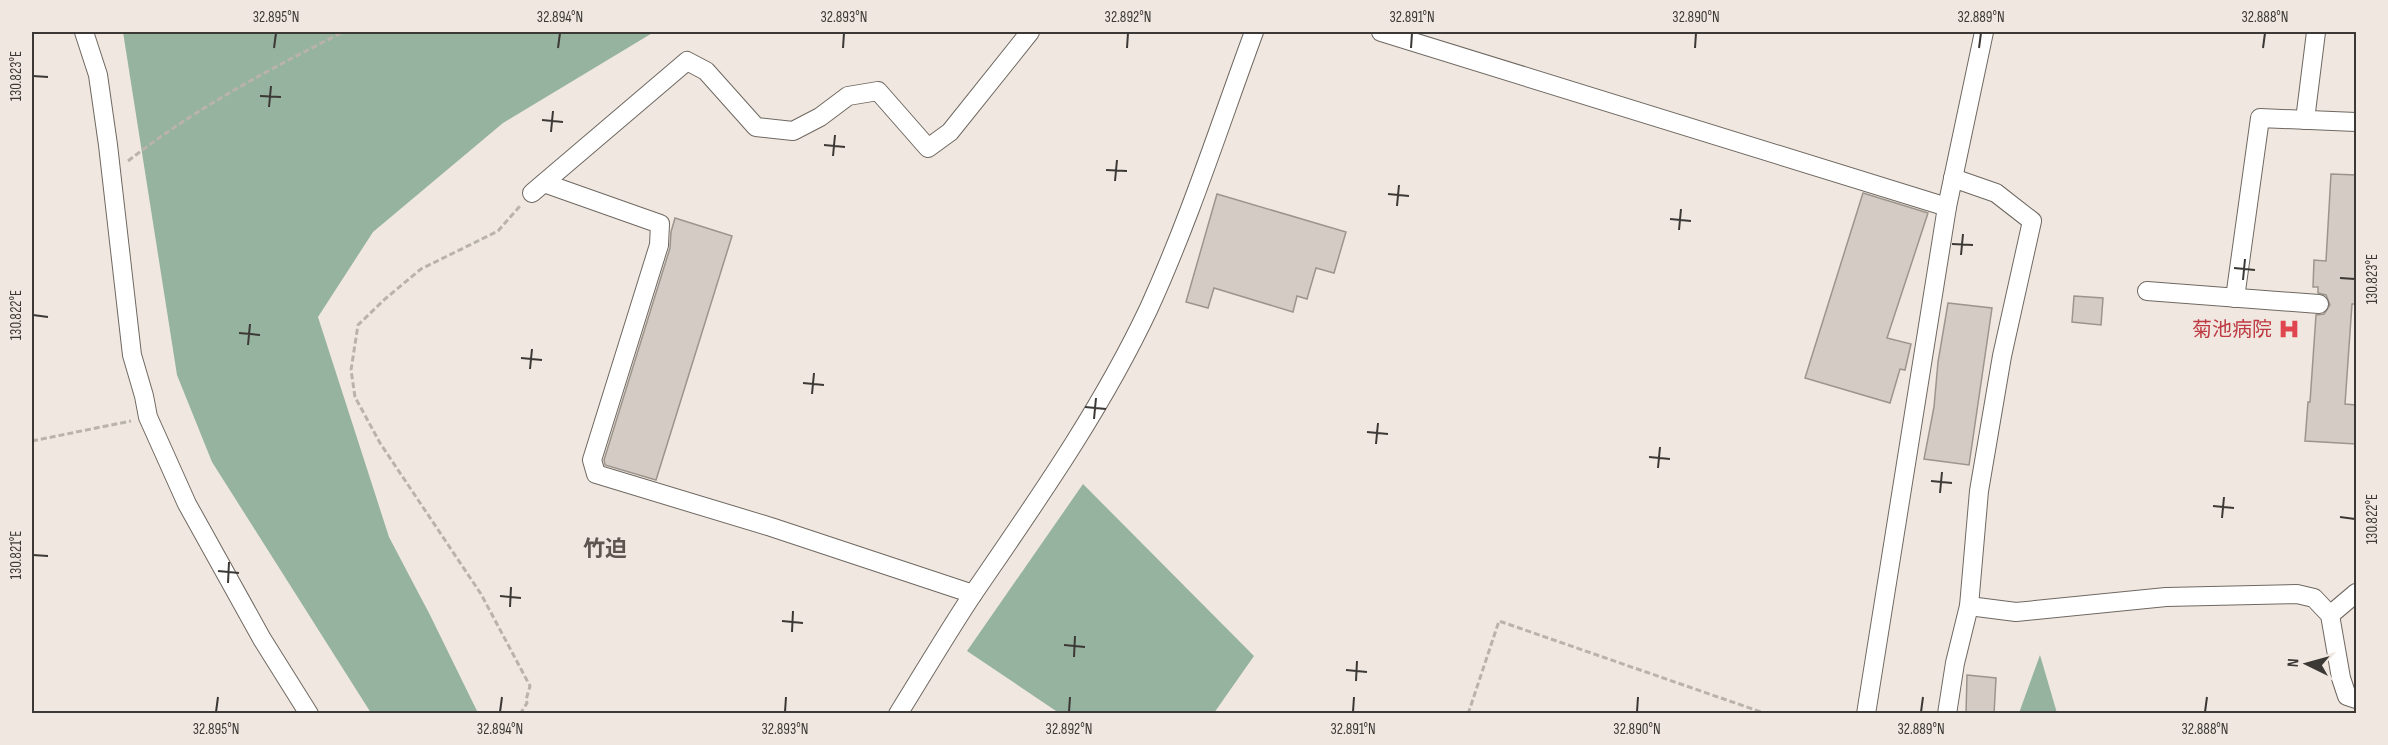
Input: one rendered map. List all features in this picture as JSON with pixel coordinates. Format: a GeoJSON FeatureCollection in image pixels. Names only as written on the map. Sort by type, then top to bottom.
{"type":"FeatureCollection","features":[{"type":"Feature","properties":{"kind":"street"},"geometry":{"type":"LineString","coordinates":[[84,32],[98,75],[132,355],[148,417],[187,504],[262,639],[309,714]]}},
{"type":"Feature","properties":{"kind":"street"},"geometry":{"type":"LineString","coordinates":[[538,188],[687,62],[706,71],[756,127],[793,131],[820,117],[848,96],[878,91],[928,148],[950,132],[1030,32]]}},
{"type":"Feature","properties":{"kind":"street"},"geometry":{"type":"LineString","coordinates":[[898,714],[973,594],[1041,495],[1096,407],[1148,308],[1201,183],[1254,32]]}},
{"type":"Feature","properties":{"kind":"street"},"geometry":{"type":"LineString","coordinates":[[1381,32],[1947,207]]}},
{"type":"Feature","properties":{"kind":"street"},"geometry":{"type":"LineString","coordinates":[[1866,714],[1947,207],[1984,32]]}},
{"type":"Feature","properties":{"kind":"street"},"geometry":{"type":"LineString","coordinates":[[2305,120],[2316,32]]}},
{"type":"Feature","properties":{"kind":"street"},"geometry":{"type":"LineString","coordinates":[[2235,298],[2260,118],[2356,122]]}},
{"type":"Feature","properties":{"kind":"street"},"geometry":{"type":"LineString","coordinates":[[1947,714],[1955,663],[1969,606],[1979,491],[2002,356],[2032,221],[1996,193],[1953,178]]}},
{"type":"Feature","properties":{"kind":"street"},"geometry":{"type":"LineString","coordinates":[[538,188],[660,224],[659,245],[592,460],[596,474],[771,527],[973,594]]}},
{"type":"Feature","properties":{"kind":"street"},"geometry":{"type":"LineString","coordinates":[[2147,291],[2319,304]]}},
{"type":"Feature","properties":{"kind":"street"},"geometry":{"type":"LineString","coordinates":[[2330,615],[2356,593]]}},
{"type":"Feature","properties":{"kind":"street"},"geometry":{"type":"LineString","coordinates":[[1969,606],[2016,612],[2166,597],[2297,594],[2314,598],[2330,615],[2341,678],[2347,696],[2356,699]]}},
{"type":"Feature","properties":{"kind":"path"},"geometry":{"type":"LineString","coordinates":[[110,176],[171,128],[264,72],[343,32]]}},
{"type":"Feature","properties":{"kind":"path"},"geometry":{"type":"LineString","coordinates":[[520,714],[527,703],[530,686],[481,594],[380,443],[355,397],[351,370],[358,325],[378,305],[421,269],[498,231],[538,188]]}},
{"type":"Feature","properties":{"kind":"path"},"geometry":{"type":"LineString","coordinates":[[32,441],[148,417]]}},
{"type":"Feature","properties":{"kind":"path"},"geometry":{"type":"LineString","coordinates":[[1468,714],[1499,621],[1767,714]]}},
{"type":"Feature","properties":{"kind":"green space"},"geometry":{"type":"Polygon","coordinates":[[[123,32],[654,32],[503,123],[373,232],[318,317],[389,537],[478,713],[371,713],[212,462],[177,375],[123,32]]]}},
{"type":"Feature","properties":{"kind":"green space"},"geometry":{"type":"Polygon","coordinates":[[[1083,484],[1254,656],[1214,713],[1059,713],[967,651],[1083,484]]]}},
{"type":"Feature","properties":{"kind":"green space"},"geometry":{"type":"Polygon","coordinates":[[[2040,655],[2057,713],[2019,713],[2040,655]]]}},
{"type":"Feature","properties":{"kind":"building"},"geometry":{"type":"Polygon","coordinates":[[[2331,174],[2356,175],[2356,304],[2352,304],[2345,404],[2356,405],[2356,444],[2305,441],[2316,315],[2324,314],[2330,305],[2326,295],[2318,293],[2318,287],[2313,287],[2314,260],[2326,261],[2331,174]]]}},
{"type":"Feature","properties":{"kind":"building"},"geometry":{"type":"Polygon","coordinates":[[[1863,193],[1928,213],[1887,338],[1911,344],[1905,370],[1900,369],[1890,403],[1805,378],[1863,193]]]}},
{"type":"Feature","properties":{"kind":"building"},"geometry":{"type":"Polygon","coordinates":[[[1217,194],[1346,232],[1334,273],[1316,268],[1307,299],[1297,296],[1293,312],[1214,288],[1208,308],[1186,302],[1217,194]]]}},
{"type":"Feature","properties":{"kind":"building"},"geometry":{"type":"Polygon","coordinates":[[[675,218],[732,236],[656,480],[605,465],[604,460],[670,248],[675,218]]]}},
{"type":"Feature","properties":{"kind":"building"},"geometry":{"type":"Polygon","coordinates":[[[2074,296],[2103,298],[2101,325],[2072,322],[2074,296]]]}},
{"type":"Feature","properties":{"kind":"building"},"geometry":{"type":"Polygon","coordinates":[[[1948,303],[1992,308],[1969,465],[1924,459],[1934,407],[1938,362],[1948,303]]]}},
{"type":"Feature","properties":{"kind":"building"},"geometry":{"type":"Polygon","coordinates":[[[1967,675],[1996,678],[1994,714],[1966,714],[1967,675]]]}},
{"type":"Feature","properties":{"kind":"place","name":"菊池病院"},"geometry":{"type":"Point","coordinates":[2289,329]}},
{"type":"Feature","properties":{"kind":"district","name":"竹迫"},"geometry":{"type":"Point","coordinates":[605,548]}}]}
